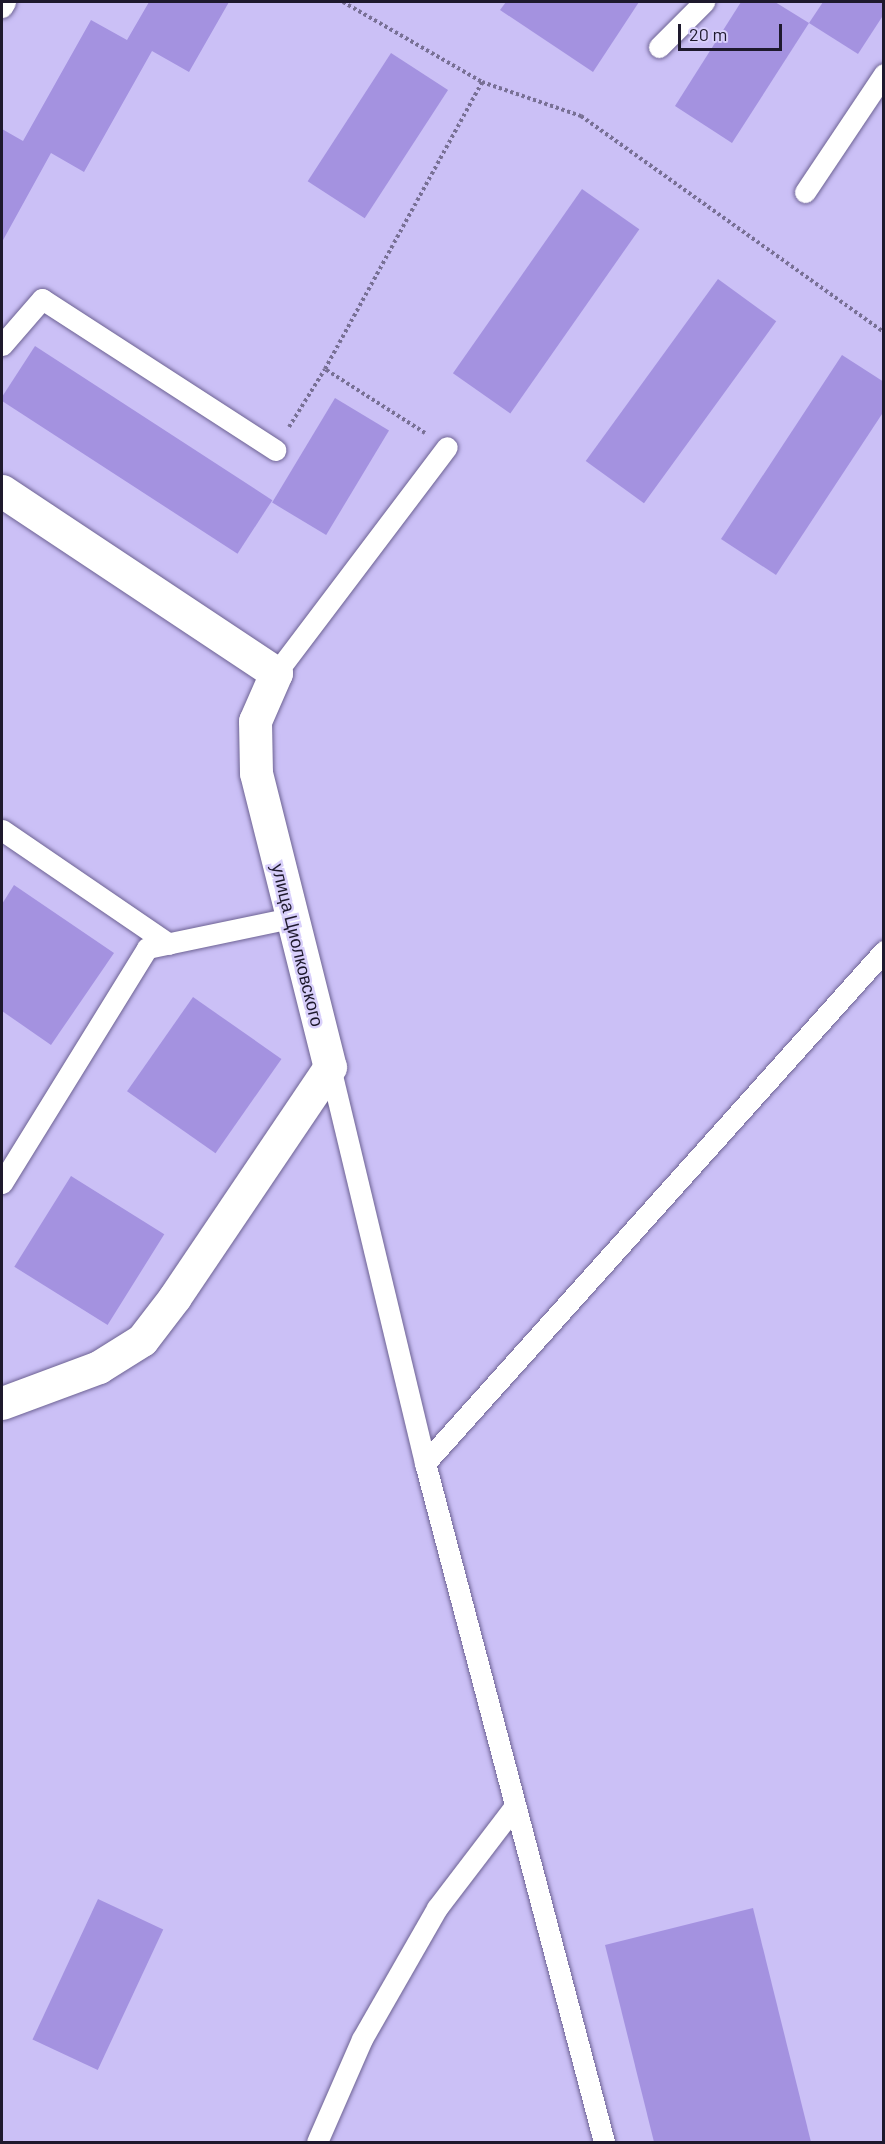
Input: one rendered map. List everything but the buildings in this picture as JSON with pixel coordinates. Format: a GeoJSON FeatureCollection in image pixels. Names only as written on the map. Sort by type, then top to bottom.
{"type":"FeatureCollection","features":[{"type":"Feature","properties":{"kind":"street"},"geometry":{"type":"LineString","coordinates":[[2,490],[276,673]]}},
{"type":"Feature","properties":{"kind":"street","name":"улица Циолковского"},"geometry":{"type":"LineString","coordinates":[[276,673],[255,721],[256,773],[290,918],[330,1067]]}},
{"type":"Feature","properties":{"kind":"street"},"geometry":{"type":"LineString","coordinates":[[2,1403],[99,1367],[142,1340],[175,1297],[330,1067]]}},
{"type":"Feature","properties":{"kind":"lane"},"geometry":{"type":"LineString","coordinates":[[2,7],[5,2]]}},
{"type":"Feature","properties":{"kind":"lane"},"geometry":{"type":"LineString","coordinates":[[660,47],[704,2]]}},
{"type":"Feature","properties":{"kind":"lane"},"geometry":{"type":"LineString","coordinates":[[805,192],[884,74]]}},
{"type":"Feature","properties":{"kind":"lane"},"geometry":{"type":"LineString","coordinates":[[2,345],[42,299],[275,450]]}},
{"type":"Feature","properties":{"kind":"lane"},"geometry":{"type":"LineString","coordinates":[[276,673],[447,447]]}},
{"type":"Feature","properties":{"kind":"lane"},"geometry":{"type":"LineString","coordinates":[[2,830],[169,944]]}},
{"type":"Feature","properties":{"kind":"lane"},"geometry":{"type":"LineString","coordinates":[[2,1183],[147,948],[290,918]]}},
{"type":"Feature","properties":{"kind":"lane"},"geometry":{"type":"LineString","coordinates":[[425,1462],[884,951]]}},
{"type":"Feature","properties":{"kind":"lane"},"geometry":{"type":"LineString","coordinates":[[330,1067],[425,1462],[604,2142]]}},
{"type":"Feature","properties":{"kind":"lane"},"geometry":{"type":"LineString","coordinates":[[317,2142],[362,2039],[437,1908],[515,1806]]}},
{"type":"Feature","properties":{"kind":"path"},"geometry":{"type":"LineString","coordinates":[[343,2],[482,82],[581,116],[884,332]]}},
{"type":"Feature","properties":{"kind":"path"},"geometry":{"type":"LineString","coordinates":[[275,450],[325,369],[482,82]]}},
{"type":"Feature","properties":{"kind":"path"},"geometry":{"type":"LineString","coordinates":[[325,369],[447,447]]}}]}
